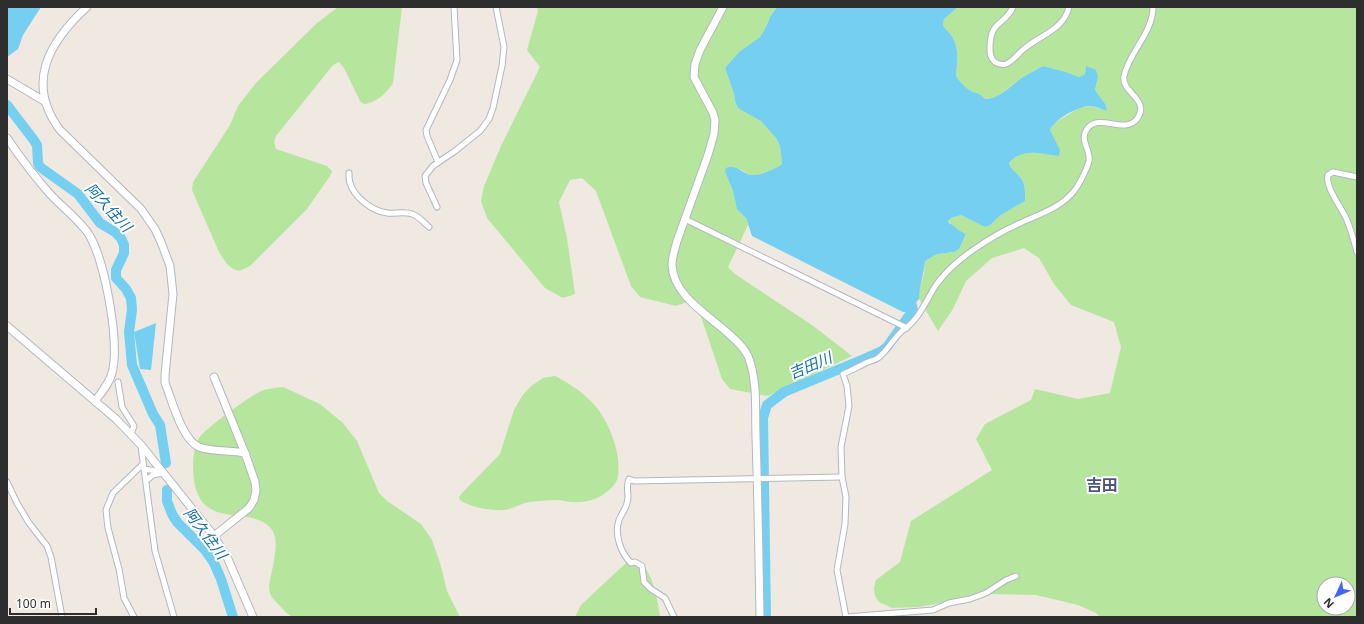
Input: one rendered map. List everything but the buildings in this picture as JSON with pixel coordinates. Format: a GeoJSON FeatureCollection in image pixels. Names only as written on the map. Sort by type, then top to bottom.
{"type":"FeatureCollection","features":[{"type":"Feature","properties":{"kind":"street"},"geometry":{"type":"LineString","coordinates":[[87,7],[67,29],[49,55],[43,83],[44,100],[49,113],[60,130],[141,210],[155,229],[161,242],[170,266],[173,294],[165,383],[184,431],[192,443],[199,447],[245,453]]}},
{"type":"Feature","properties":{"kind":"street"},"geometry":{"type":"LineString","coordinates":[[438,162],[426,130],[450,80],[457,60],[454,7]]}},
{"type":"Feature","properties":{"kind":"street"},"geometry":{"type":"LineString","coordinates":[[437,207],[426,183],[425,176],[433,166],[480,131],[486,124],[493,108],[502,66],[504,48],[496,7]]}},
{"type":"Feature","properties":{"kind":"street"},"geometry":{"type":"LineString","coordinates":[[723,7],[700,50],[695,64],[694,77],[713,113],[715,127],[713,142],[685,219],[674,253],[672,266],[674,278],[683,294],[737,341],[747,355],[754,376],[758,480],[760,617]]}},
{"type":"Feature","properties":{"kind":"street"},"geometry":{"type":"LineString","coordinates":[[1013,7],[993,30],[990,39],[992,59],[1002,65],[1009,63],[1024,48],[1056,27],[1064,18],[1069,7]]}},
{"type":"Feature","properties":{"kind":"street"},"geometry":{"type":"LineString","coordinates":[[1016,576],[1006,580],[986,593],[970,599],[949,603],[933,610],[846,617],[836,570],[845,524],[846,497],[842,477],[841,447],[848,406],[847,386],[843,374],[878,359],[903,330],[915,320],[937,284],[953,266],[975,248],[1010,228],[1058,205],[1075,190],[1089,161],[1084,139],[1085,132],[1089,126],[1097,123],[1124,126],[1134,122],[1137,118],[1140,104],[1126,87],[1124,79],[1128,66],[1149,24],[1153,7]]}},
{"type":"Feature","properties":{"kind":"street"},"geometry":{"type":"LineString","coordinates":[[7,79],[44,100]]}},
{"type":"Feature","properties":{"kind":"street"},"geometry":{"type":"LineString","coordinates":[[7,138],[37,179],[81,225],[92,241],[99,255],[102,265],[115,349],[113,370],[109,382],[95,401]]}},
{"type":"Feature","properties":{"kind":"street"},"geometry":{"type":"LineString","coordinates":[[1357,177],[1333,172],[1328,175],[1327,179],[1332,193],[1347,220],[1357,252]]}},
{"type":"Feature","properties":{"kind":"street"},"geometry":{"type":"LineString","coordinates":[[349,173],[350,182],[355,192],[368,206],[388,214],[411,213],[418,216],[429,227]]}},
{"type":"Feature","properties":{"kind":"street"},"geometry":{"type":"LineString","coordinates":[[685,219],[907,328]]}},
{"type":"Feature","properties":{"kind":"street"},"geometry":{"type":"LineString","coordinates":[[7,326],[95,401],[131,434],[164,472],[214,536],[227,557],[254,617]]}},
{"type":"Feature","properties":{"kind":"street"},"geometry":{"type":"LineString","coordinates":[[214,377],[245,453],[255,482],[256,490],[254,500],[249,508],[214,536]]}},
{"type":"Feature","properties":{"kind":"street"},"geometry":{"type":"LineString","coordinates":[[118,382],[122,407],[134,426],[131,434]]}},
{"type":"Feature","properties":{"kind":"street"},"geometry":{"type":"LineString","coordinates":[[141,445],[147,480],[155,551],[174,617]]}},
{"type":"Feature","properties":{"kind":"street"},"geometry":{"type":"LineString","coordinates":[[144,467],[164,472]]}},
{"type":"Feature","properties":{"kind":"street"},"geometry":{"type":"LineString","coordinates":[[134,617],[124,598],[119,569],[108,528],[106,510],[113,493],[144,467]]}},
{"type":"Feature","properties":{"kind":"street"},"geometry":{"type":"LineString","coordinates":[[147,480],[164,472]]}},
{"type":"Feature","properties":{"kind":"street"},"geometry":{"type":"LineString","coordinates":[[674,617],[665,598],[651,589],[644,582],[642,566],[635,562],[631,563],[626,558],[619,544],[618,523],[627,504],[627,485],[629,479],[634,482],[842,477]]}},
{"type":"Feature","properties":{"kind":"street"},"geometry":{"type":"LineString","coordinates":[[7,482],[29,524],[47,546],[51,557],[62,617]]}},
{"type":"Feature","properties":{"kind":"green space"},"geometry":{"type":"Polygon","coordinates":[[[338,7],[402,7],[393,83],[381,97],[373,102],[364,104],[360,101],[344,68],[339,62],[333,65],[276,136],[274,142],[276,149],[327,166],[332,171],[330,176],[307,209],[250,266],[239,271],[233,269],[227,264],[219,252],[192,190],[193,182],[230,125],[238,106],[256,83],[317,23],[338,7]]]}},
{"type":"Feature","properties":{"kind":"green space"},"geometry":{"type":"Polygon","coordinates":[[[537,7],[777,7],[760,37],[739,52],[725,68],[735,101],[742,109],[761,121],[776,138],[780,146],[782,164],[767,172],[755,175],[751,175],[739,169],[725,172],[733,191],[737,208],[746,218],[748,225],[728,267],[735,274],[812,325],[852,356],[768,396],[730,389],[722,379],[695,299],[676,306],[640,297],[631,286],[596,191],[582,178],[570,180],[559,202],[567,238],[575,294],[563,298],[545,288],[487,218],[481,201],[484,186],[501,146],[540,67],[527,50],[538,11],[537,7]]]}},
{"type":"Feature","properties":{"kind":"green space"},"geometry":{"type":"Polygon","coordinates":[[[958,7],[1357,7],[1357,617],[1100,617],[1096,613],[1078,605],[1036,595],[990,594],[919,607],[892,608],[879,602],[875,596],[874,588],[876,580],[900,562],[911,521],[992,470],[976,439],[985,424],[1031,400],[1035,389],[1078,399],[1110,393],[1121,347],[1114,322],[1071,305],[1054,284],[1039,258],[1024,248],[992,258],[966,281],[953,309],[938,331],[919,299],[919,291],[924,273],[925,261],[937,254],[954,252],[959,249],[966,234],[962,233],[948,221],[951,218],[961,215],[986,227],[989,226],[1001,215],[1025,201],[1024,185],[1009,163],[1012,160],[1020,155],[1035,153],[1053,138],[1050,130],[1053,124],[1079,108],[1090,106],[1107,111],[1106,105],[1095,90],[1098,77],[1086,66],[1085,74],[1079,77],[1043,66],[1023,77],[1001,94],[985,99],[980,94],[966,88],[956,76],[956,45],[951,35],[943,25],[944,19],[958,7]]]}},
{"type":"Feature","properties":{"kind":"green space"},"geometry":{"type":"Polygon","coordinates":[[[555,376],[585,396],[596,406],[604,418],[617,450],[619,467],[617,481],[601,496],[589,501],[581,502],[547,500],[527,503],[504,510],[493,510],[469,505],[460,500],[459,497],[463,492],[500,454],[514,410],[522,396],[531,386],[543,378],[555,376]]]}},
{"type":"Feature","properties":{"kind":"green space"},"geometry":{"type":"Polygon","coordinates":[[[283,387],[320,404],[343,423],[357,441],[379,493],[387,501],[421,524],[432,540],[447,591],[460,617],[299,618],[288,614],[273,599],[269,586],[276,549],[275,535],[264,523],[255,519],[212,510],[203,503],[195,486],[193,465],[196,443],[202,434],[233,409],[257,393],[268,389],[283,387]]]}},
{"type":"Feature","properties":{"kind":"green space"},"geometry":{"type":"Polygon","coordinates":[[[630,560],[640,563],[645,567],[652,580],[660,617],[575,617],[581,605],[630,560]]]}},
{"type":"Feature","properties":{"kind":"water"},"geometry":{"type":"Polygon","coordinates":[[[7,7],[41,7],[23,35],[18,49],[7,57],[7,7]]]}},
{"type":"Feature","properties":{"kind":"water"},"geometry":{"type":"Polygon","coordinates":[[[777,7],[958,7],[944,19],[943,25],[951,35],[956,45],[956,76],[962,84],[973,92],[980,94],[985,99],[991,98],[1006,91],[1023,77],[1043,66],[1079,77],[1085,74],[1086,66],[1096,70],[1098,77],[1095,90],[1106,105],[1107,111],[1094,106],[1089,106],[1067,114],[1061,118],[1050,130],[1060,150],[1059,156],[1026,153],[1014,158],[1009,163],[1023,182],[1025,188],[1025,201],[1001,215],[989,226],[985,227],[961,215],[951,218],[948,221],[949,223],[966,234],[959,249],[954,252],[937,254],[925,261],[919,299],[907,312],[903,312],[752,236],[746,218],[737,209],[733,191],[725,172],[726,168],[733,167],[748,174],[755,175],[767,172],[782,164],[780,146],[776,138],[761,121],[738,108],[725,68],[739,52],[760,37],[777,7]]]}},
{"type":"Feature","properties":{"kind":"water"},"geometry":{"type":"Polygon","coordinates":[[[156,323],[151,370],[140,369],[134,332],[156,323]]]}},
{"type":"Feature","properties":{"kind":"waterway","name":"阿久住川"},"geometry":{"type":"LineString","coordinates":[[7,105],[37,145],[38,163],[40,167],[78,194],[100,223],[115,232],[121,238],[124,245],[124,253],[116,270],[116,278],[126,289],[131,298],[132,310],[129,332],[132,365],[153,414],[160,425],[166,463]]}},
{"type":"Feature","properties":{"kind":"waterway","name":"吉田川"},"geometry":{"type":"LineString","coordinates":[[766,617],[763,418],[767,405],[784,392],[882,351],[887,347],[913,310],[909,295]]}},
{"type":"Feature","properties":{"kind":"waterway","name":"阿久住川"},"geometry":{"type":"LineString","coordinates":[[167,490],[167,501],[177,522],[205,550],[214,563],[221,579],[233,617]]}},
{"type":"Feature","properties":{"kind":"district","name":"吉田"},"geometry":{"type":"Point","coordinates":[1102,485]}}]}
